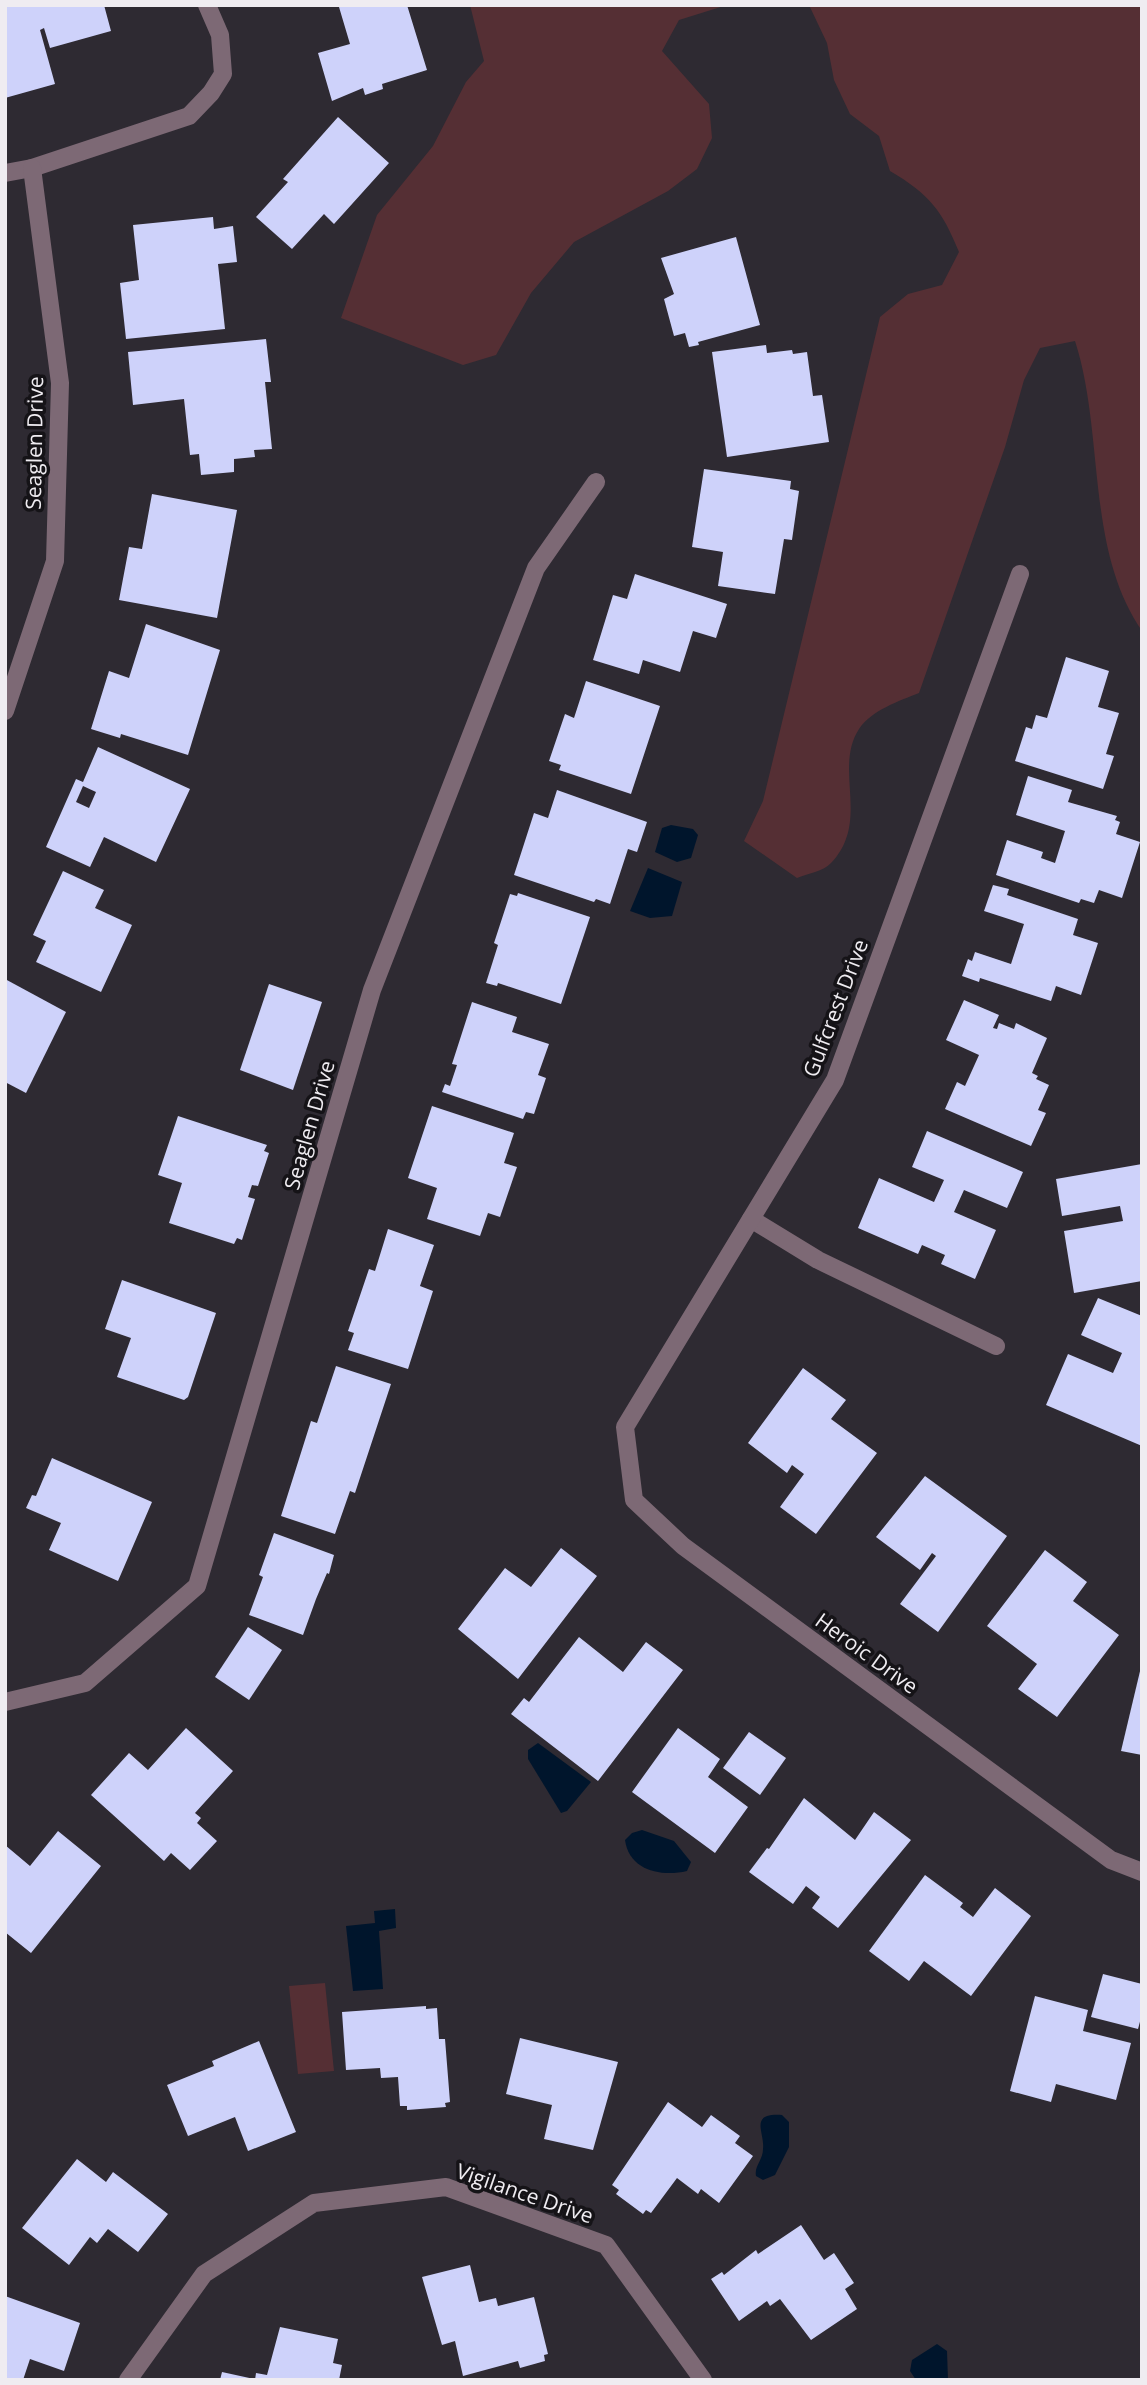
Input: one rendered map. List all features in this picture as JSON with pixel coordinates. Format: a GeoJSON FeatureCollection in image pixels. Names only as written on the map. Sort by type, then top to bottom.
{"type":"FeatureCollection","features":[{"type":"Feature","properties":{"kind":"street"},"geometry":{"type":"LineString","coordinates":[[5,173],[33,168],[189,116],[211,93],[223,74],[220,36],[207,5]]}},
{"type":"Feature","properties":{"kind":"street","name":"Seaglen Drive"},"geometry":{"type":"LineString","coordinates":[[5,711],[55,561],[60,383],[33,168]]}},
{"type":"Feature","properties":{"kind":"street","name":"Seaglen Drive"},"geometry":{"type":"LineString","coordinates":[[5,1702],[85,1683],[197,1586],[372,990],[536,568],[596,482]]}},
{"type":"Feature","properties":{"kind":"street","name":"Gulfcrest Drive"},"geometry":{"type":"LineString","coordinates":[[625,1427],[835,1080],[1020,574]]}},
{"type":"Feature","properties":{"kind":"street"},"geometry":{"type":"LineString","coordinates":[[751,1219],[818,1260],[996,1346]]}},
{"type":"Feature","properties":{"kind":"street","name":"Heroic Drive"},"geometry":{"type":"LineString","coordinates":[[625,1427],[634,1500],[684,1546],[1111,1860],[1142,1872]]}},
{"type":"Feature","properties":{"kind":"street","name":"Vigilance Drive"},"geometry":{"type":"LineString","coordinates":[[128,2380],[204,2274],[314,2203],[446,2187],[606,2245],[703,2380]]}},
{"type":"Feature","properties":{"kind":"shaded area"},"geometry":{"type":"Polygon","coordinates":[[[470,5],[727,5],[679,20],[662,51],[709,104],[712,138],[697,169],[668,191],[574,242],[531,293],[496,355],[463,365],[341,318],[377,215],[433,146],[466,82],[484,61],[470,5]]]}},
{"type":"Feature","properties":{"kind":"shaded area"},"geometry":{"type":"Polygon","coordinates":[[[809,5],[1142,5],[1142,631],[1124,599],[1112,564],[1098,490],[1084,377],[1075,341],[1040,348],[1024,380],[1005,447],[919,693],[878,711],[859,729],[849,761],[851,813],[843,847],[828,866],[797,878],[744,841],[763,801],[880,317],[908,294],[942,285],[959,252],[947,225],[933,204],[915,187],[890,171],[879,136],[850,114],[834,80],[827,43],[809,5]]]}},
{"type":"Feature","properties":{"kind":"shaded area"},"geometry":{"type":"Polygon","coordinates":[[[325,1983],[334,2071],[298,2074],[289,1986],[325,1983]]]}},
{"type":"Feature","properties":{"kind":"water"},"geometry":{"type":"Polygon","coordinates":[[[671,825],[693,829],[698,835],[691,858],[677,862],[655,852],[662,828],[671,825]]]}},
{"type":"Feature","properties":{"kind":"water"},"geometry":{"type":"Polygon","coordinates":[[[648,868],[682,882],[672,916],[650,918],[630,911],[648,868]]]}},
{"type":"Feature","properties":{"kind":"water"},"geometry":{"type":"Polygon","coordinates":[[[538,1743],[591,1782],[567,1811],[561,1813],[528,1759],[528,1750],[538,1743]]]}},
{"type":"Feature","properties":{"kind":"water"},"geometry":{"type":"Polygon","coordinates":[[[642,1830],[674,1841],[691,1862],[687,1871],[657,1872],[633,1859],[625,1840],[632,1833],[642,1830]]]}},
{"type":"Feature","properties":{"kind":"water"},"geometry":{"type":"Polygon","coordinates":[[[395,1909],[396,1928],[379,1931],[383,1989],[353,1991],[346,1926],[375,1923],[374,1911],[395,1909]]]}},
{"type":"Feature","properties":{"kind":"water"},"geometry":{"type":"Polygon","coordinates":[[[782,2115],[789,2122],[789,2147],[775,2175],[763,2180],[756,2176],[763,2153],[760,2125],[765,2117],[782,2115]]]}},
{"type":"Feature","properties":{"kind":"water"},"geometry":{"type":"Polygon","coordinates":[[[937,2344],[947,2351],[948,2380],[916,2380],[910,2371],[912,2360],[937,2344]]]}},
{"type":"Feature","properties":{"kind":"building"},"geometry":{"type":"Polygon","coordinates":[[[5,5],[104,5],[111,31],[50,48],[44,28],[40,30],[55,84],[5,98],[5,5]]]}},
{"type":"Feature","properties":{"kind":"building"},"geometry":{"type":"Polygon","coordinates":[[[407,5],[427,70],[382,84],[383,89],[365,95],[363,88],[332,101],[318,53],[350,44],[339,7],[407,5]]]}},
{"type":"Feature","properties":{"kind":"building"},"geometry":{"type":"Polygon","coordinates":[[[338,117],[389,163],[334,224],[324,214],[292,249],[256,217],[288,182],[283,179],[338,117]]]}},
{"type":"Feature","properties":{"kind":"building"},"geometry":{"type":"Polygon","coordinates":[[[213,217],[214,229],[233,226],[237,262],[218,264],[225,329],[126,339],[120,283],[139,280],[133,225],[213,217]]]}},
{"type":"Feature","properties":{"kind":"building"},"geometry":{"type":"Polygon","coordinates":[[[736,237],[760,325],[698,342],[699,345],[689,347],[685,333],[674,336],[664,299],[674,294],[661,258],[736,237]]]}},
{"type":"Feature","properties":{"kind":"building"},"geometry":{"type":"Polygon","coordinates":[[[266,339],[271,382],[265,382],[272,449],[254,450],[255,457],[234,459],[234,472],[201,475],[199,454],[190,455],[184,399],[133,405],[128,352],[266,339]]]}},
{"type":"Feature","properties":{"kind":"building"},"geometry":{"type":"Polygon","coordinates":[[[766,345],[767,353],[792,350],[793,354],[807,352],[813,396],[822,395],[829,442],[727,457],[712,352],[766,345]]]}},
{"type":"Feature","properties":{"kind":"building"},"geometry":{"type":"Polygon","coordinates":[[[704,469],[791,481],[790,489],[799,491],[792,540],[784,539],[775,594],[718,586],[723,552],[692,547],[704,469]]]}},
{"type":"Feature","properties":{"kind":"building"},"geometry":{"type":"Polygon","coordinates":[[[152,494],[237,510],[217,618],[119,600],[129,547],[142,549],[152,494]]]}},
{"type":"Feature","properties":{"kind":"building"},"geometry":{"type":"Polygon","coordinates":[[[635,574],[727,604],[716,638],[693,631],[680,672],[643,660],[639,674],[593,660],[613,595],[627,599],[635,574]]]}},
{"type":"Feature","properties":{"kind":"building"},"geometry":{"type":"Polygon","coordinates":[[[146,624],[220,650],[188,755],[121,734],[120,738],[91,729],[109,671],[129,678],[146,624]]]}},
{"type":"Feature","properties":{"kind":"building"},"geometry":{"type":"Polygon","coordinates":[[[1066,657],[1109,671],[1098,707],[1119,713],[1106,754],[1114,756],[1103,789],[1015,761],[1026,727],[1032,729],[1036,715],[1047,718],[1066,657]]]}},
{"type":"Feature","properties":{"kind":"building"},"geometry":{"type":"Polygon","coordinates":[[[586,681],[660,706],[631,794],[559,770],[561,765],[549,761],[565,714],[574,718],[586,681]]]}},
{"type":"Feature","properties":{"kind":"building"},"geometry":{"type":"Polygon","coordinates":[[[98,747],[190,789],[156,862],[104,837],[90,867],[46,847],[76,779],[83,782],[98,747]],[[83,786],[76,802],[89,808],[96,792],[83,786]]]}},
{"type":"Feature","properties":{"kind":"building"},"geometry":{"type":"Polygon","coordinates":[[[1028,776],[1072,790],[1068,802],[1117,816],[1115,820],[1120,822],[1116,834],[1140,842],[1122,898],[1099,890],[1094,903],[1081,899],[1079,903],[996,875],[1007,840],[1043,852],[1041,858],[1055,863],[1065,831],[1016,815],[1028,776]]]}},
{"type":"Feature","properties":{"kind":"building"},"geometry":{"type":"Polygon","coordinates":[[[557,790],[647,822],[637,852],[628,849],[610,904],[596,899],[594,902],[514,875],[534,813],[548,818],[557,790]]]}},
{"type":"Feature","properties":{"kind":"building"},"geometry":{"type":"Polygon","coordinates":[[[63,871],[104,890],[95,908],[132,925],[101,992],[36,962],[46,941],[33,935],[63,871]]]}},
{"type":"Feature","properties":{"kind":"building"},"geometry":{"type":"Polygon","coordinates":[[[993,885],[1009,889],[1007,895],[1078,919],[1073,935],[1098,943],[1081,995],[1056,986],[1051,1001],[980,978],[979,982],[962,976],[968,959],[972,961],[975,952],[1011,964],[1024,924],[984,911],[993,885]]]}},
{"type":"Feature","properties":{"kind":"building"},"geometry":{"type":"Polygon","coordinates":[[[518,893],[590,917],[561,1004],[498,983],[497,986],[486,983],[498,945],[494,943],[510,894],[517,896],[518,893]]]}},
{"type":"Feature","properties":{"kind":"building"},"geometry":{"type":"Polygon","coordinates":[[[5,979],[66,1012],[26,1093],[5,1082],[5,979]]]}},
{"type":"Feature","properties":{"kind":"building"},"geometry":{"type":"Polygon","coordinates":[[[269,984],[322,1002],[293,1090],[240,1070],[269,984]]]}},
{"type":"Feature","properties":{"kind":"building"},"geometry":{"type":"Polygon","coordinates":[[[964,1000],[999,1015],[993,1028],[997,1029],[999,1023],[1014,1029],[1016,1023],[1047,1038],[1032,1073],[1038,1076],[1036,1079],[1049,1085],[1038,1110],[1046,1113],[1031,1146],[945,1109],[957,1082],[965,1086],[979,1055],[946,1040],[964,1000]]]}},
{"type":"Feature","properties":{"kind":"building"},"geometry":{"type":"Polygon","coordinates":[[[472,1002],[517,1017],[512,1032],[549,1044],[538,1075],[546,1078],[534,1114],[526,1112],[523,1119],[442,1092],[445,1084],[450,1086],[457,1065],[452,1064],[472,1002]]]}},
{"type":"Feature","properties":{"kind":"building"},"geometry":{"type":"Polygon","coordinates":[[[432,1106],[514,1133],[504,1163],[517,1167],[500,1217],[488,1213],[480,1236],[427,1219],[437,1188],[408,1178],[432,1106]]]}},
{"type":"Feature","properties":{"kind":"building"},"geometry":{"type":"Polygon","coordinates":[[[178,1116],[267,1145],[264,1151],[269,1153],[258,1186],[252,1185],[248,1197],[255,1199],[242,1240],[237,1238],[234,1244],[169,1223],[182,1183],[158,1175],[178,1116]]]}},
{"type":"Feature","properties":{"kind":"building"},"geometry":{"type":"Polygon","coordinates":[[[927,1131],[1023,1172],[1007,1208],[964,1190],[954,1212],[996,1230],[975,1279],[941,1264],[945,1255],[922,1245],[918,1254],[858,1228],[879,1178],[934,1202],[944,1180],[912,1167],[927,1131]]]}},
{"type":"Feature","properties":{"kind":"building"},"geometry":{"type":"Polygon","coordinates":[[[1142,1164],[1142,1281],[1074,1293],[1064,1231],[1123,1221],[1120,1206],[1062,1216],[1056,1179],[1142,1164]]]}},
{"type":"Feature","properties":{"kind":"building"},"geometry":{"type":"Polygon","coordinates":[[[388,1229],[434,1245],[420,1286],[433,1291],[408,1369],[348,1350],[354,1333],[348,1331],[369,1269],[375,1271],[388,1229]]]}},
{"type":"Feature","properties":{"kind":"building"},"geometry":{"type":"Polygon","coordinates":[[[122,1280],[216,1313],[188,1397],[184,1400],[117,1377],[131,1338],[105,1329],[122,1280]]]}},
{"type":"Feature","properties":{"kind":"building"},"geometry":{"type":"Polygon","coordinates":[[[1098,1298],[1142,1316],[1142,1446],[1046,1405],[1068,1354],[1113,1373],[1122,1353],[1081,1335],[1098,1298]]]}},
{"type":"Feature","properties":{"kind":"building"},"geometry":{"type":"Polygon","coordinates":[[[336,1366],[391,1384],[355,1493],[350,1491],[335,1534],[281,1516],[311,1421],[317,1423],[336,1366]]]}},
{"type":"Feature","properties":{"kind":"building"},"geometry":{"type":"Polygon","coordinates":[[[803,1368],[846,1400],[831,1419],[877,1453],[816,1534],[780,1507],[804,1474],[792,1465],[787,1473],[748,1443],[803,1368]]]}},
{"type":"Feature","properties":{"kind":"building"},"geometry":{"type":"Polygon","coordinates":[[[52,1458],[152,1502],[118,1581],[49,1550],[61,1523],[26,1508],[32,1495],[36,1496],[52,1458]]]}},
{"type":"Feature","properties":{"kind":"building"},"geometry":{"type":"Polygon","coordinates":[[[925,1476],[1007,1536],[938,1632],[900,1604],[936,1556],[932,1553],[920,1570],[876,1537],[925,1476]]]}},
{"type":"Feature","properties":{"kind":"building"},"geometry":{"type":"Polygon","coordinates":[[[274,1533],[334,1555],[329,1574],[327,1573],[303,1635],[249,1615],[263,1577],[259,1575],[274,1533]]]}},
{"type":"Feature","properties":{"kind":"building"},"geometry":{"type":"Polygon","coordinates":[[[561,1548],[597,1576],[518,1679],[458,1629],[505,1568],[531,1587],[561,1548]]]}},
{"type":"Feature","properties":{"kind":"building"},"geometry":{"type":"Polygon","coordinates":[[[1045,1550],[1087,1582],[1073,1601],[1119,1635],[1057,1717],[1018,1689],[1037,1664],[987,1626],[1045,1550]]]}},
{"type":"Feature","properties":{"kind":"building"},"geometry":{"type":"Polygon","coordinates":[[[248,1627],[282,1650],[249,1700],[215,1677],[248,1627]]]}},
{"type":"Feature","properties":{"kind":"building"},"geometry":{"type":"Polygon","coordinates":[[[579,1637],[623,1672],[646,1642],[683,1670],[598,1781],[511,1714],[524,1698],[529,1702],[579,1637]]]}},
{"type":"Feature","properties":{"kind":"building"},"geometry":{"type":"Polygon","coordinates":[[[1142,1667],[1142,1755],[1121,1751],[1142,1667]]]}},
{"type":"Feature","properties":{"kind":"building"},"geometry":{"type":"Polygon","coordinates":[[[186,1728],[233,1771],[195,1813],[201,1818],[197,1823],[217,1841],[190,1870],[171,1853],[164,1861],[91,1795],[129,1753],[148,1770],[186,1728]]]}},
{"type":"Feature","properties":{"kind":"building"},"geometry":{"type":"Polygon","coordinates":[[[678,1728],[720,1759],[708,1777],[748,1807],[715,1853],[632,1792],[678,1728]]]}},
{"type":"Feature","properties":{"kind":"building"},"geometry":{"type":"Polygon","coordinates":[[[749,1732],[786,1758],[760,1795],[723,1768],[749,1732]]]}},
{"type":"Feature","properties":{"kind":"building"},"geometry":{"type":"Polygon","coordinates":[[[804,1798],[855,1840],[874,1812],[911,1840],[838,1928],[812,1908],[820,1897],[806,1886],[793,1904],[749,1872],[767,1848],[769,1849],[804,1798]]]}},
{"type":"Feature","properties":{"kind":"building"},"geometry":{"type":"Polygon","coordinates":[[[58,1831],[101,1866],[31,1953],[5,1932],[5,1845],[30,1866],[58,1831]]]}},
{"type":"Feature","properties":{"kind":"building"},"geometry":{"type":"Polygon","coordinates":[[[925,1875],[963,1903],[960,1907],[973,1917],[995,1888],[1031,1916],[971,1996],[924,1961],[909,1981],[869,1951],[925,1875]]]}},
{"type":"Feature","properties":{"kind":"building"},"geometry":{"type":"Polygon","coordinates":[[[1103,1974],[1142,1984],[1142,2014],[1138,2029],[1091,2017],[1103,1974]]]}},
{"type":"Feature","properties":{"kind":"building"},"geometry":{"type":"Polygon","coordinates":[[[1035,1996],[1088,2010],[1083,2031],[1131,2043],[1116,2100],[1056,2084],[1051,2102],[1010,2091],[1035,1996]]]}},
{"type":"Feature","properties":{"kind":"building"},"geometry":{"type":"Polygon","coordinates":[[[426,2006],[426,2009],[437,2008],[439,2039],[445,2039],[450,2102],[445,2103],[446,2107],[407,2110],[407,2106],[400,2106],[398,2077],[381,2078],[380,2068],[346,2070],[342,2012],[426,2006]]]}},
{"type":"Feature","properties":{"kind":"building"},"geometry":{"type":"Polygon","coordinates":[[[520,2038],[618,2062],[593,2150],[544,2139],[552,2105],[506,2094],[520,2038]]]}},
{"type":"Feature","properties":{"kind":"building"},"geometry":{"type":"Polygon","coordinates":[[[259,2041],[296,2132],[248,2151],[235,2117],[188,2136],[167,2085],[214,2066],[212,2061],[259,2041]]]}},
{"type":"Feature","properties":{"kind":"building"},"geometry":{"type":"Polygon","coordinates":[[[668,2102],[702,2127],[711,2115],[740,2136],[735,2143],[753,2156],[719,2203],[701,2189],[698,2194],[677,2178],[651,2213],[646,2210],[643,2214],[616,2194],[619,2190],[612,2185],[668,2102]]]}},
{"type":"Feature","properties":{"kind":"building"},"geometry":{"type":"Polygon","coordinates":[[[77,2159],[106,2182],[113,2172],[168,2214],[138,2252],[108,2229],[97,2243],[90,2237],[69,2265],[22,2228],[77,2159]]]}},
{"type":"Feature","properties":{"kind":"building"},"geometry":{"type":"Polygon","coordinates":[[[801,2225],[824,2260],[834,2253],[854,2283],[845,2289],[857,2309],[811,2340],[780,2299],[770,2306],[767,2301],[739,2321],[711,2279],[722,2272],[724,2275],[756,2250],[758,2254],[801,2225]]]}},
{"type":"Feature","properties":{"kind":"building"},"geometry":{"type":"Polygon","coordinates":[[[470,2265],[479,2302],[496,2298],[498,2306],[534,2297],[548,2354],[544,2355],[545,2361],[520,2368],[518,2361],[463,2376],[455,2341],[442,2345],[422,2277],[470,2265]]]}},
{"type":"Feature","properties":{"kind":"building"},"geometry":{"type":"Polygon","coordinates":[[[5,2296],[80,2323],[64,2371],[30,2359],[23,2380],[5,2380],[5,2296]]]}},
{"type":"Feature","properties":{"kind":"building"},"geometry":{"type":"Polygon","coordinates":[[[280,2327],[338,2339],[333,2363],[342,2365],[339,2380],[255,2380],[256,2373],[267,2375],[280,2327]]]}},
{"type":"Feature","properties":{"kind":"building"},"geometry":{"type":"Polygon","coordinates":[[[222,2372],[254,2379],[220,2380],[222,2372]]]}}]}
